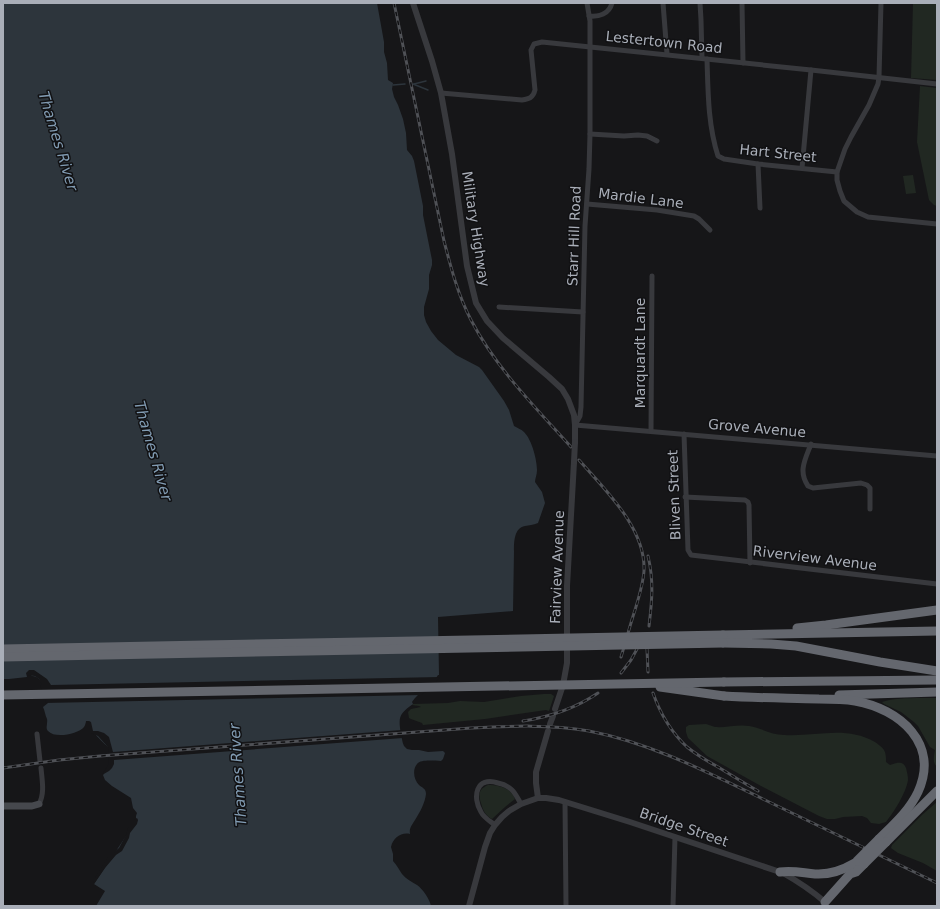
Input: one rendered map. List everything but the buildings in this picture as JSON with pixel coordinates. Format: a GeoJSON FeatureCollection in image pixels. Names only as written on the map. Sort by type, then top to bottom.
{"type":"FeatureCollection","features":[{"type":"Feature","properties":{"kind":"highway"},"geometry":{"type":"LineString","coordinates":[[775,634],[796,628],[937,610]]}},
{"type":"Feature","properties":{"kind":"highway"},"geometry":{"type":"LineString","coordinates":[[3,657],[723,639],[775,634],[937,631]]}},
{"type":"Feature","properties":{"kind":"highway"},"geometry":{"type":"LineString","coordinates":[[3,649],[723,639],[796,646],[867,660],[937,671]]}},
{"type":"Feature","properties":{"kind":"highway"},"geometry":{"type":"LineString","coordinates":[[3,695],[615,683],[937,680]]}},
{"type":"Feature","properties":{"kind":"highway"},"geometry":{"type":"LineString","coordinates":[[615,683],[724,696],[845,700],[868,704],[882,709],[906,725],[914,733],[920,743],[924,757],[925,770],[922,784],[914,799],[883,840]]}},
{"type":"Feature","properties":{"kind":"highway"},"geometry":{"type":"LineString","coordinates":[[762,697],[937,692]]}},
{"type":"Feature","properties":{"kind":"highway"},"geometry":{"type":"LineString","coordinates":[[780,872],[793,871],[825,874],[859,863],[937,791]]}},
{"type":"Feature","properties":{"kind":"highway"},"geometry":{"type":"LineString","coordinates":[[826,905],[850,874],[855,873],[859,863]]}},
{"type":"Feature","properties":{"kind":"main road"},"geometry":{"type":"LineString","coordinates":[[3,806],[32,806],[39,804]]}},
{"type":"Feature","properties":{"kind":"street","name":"Military Highway"},"geometry":{"type":"LineString","coordinates":[[413,3],[441,93],[452,154],[467,266],[476,303],[487,321],[503,338],[562,389],[574,415],[575,425]]}},
{"type":"Feature","properties":{"kind":"street","name":"Starr Hill Road"},"geometry":{"type":"LineString","coordinates":[[575,425],[581,412],[585,226],[590,134],[590,31],[587,3]]}},
{"type":"Feature","properties":{"kind":"street"},"geometry":{"type":"LineString","coordinates":[[589,16],[602,15],[608,11],[612,3]]}},
{"type":"Feature","properties":{"kind":"street"},"geometry":{"type":"LineString","coordinates":[[663,3],[667,54]]}},
{"type":"Feature","properties":{"kind":"street"},"geometry":{"type":"LineString","coordinates":[[700,3],[704,59]]}},
{"type":"Feature","properties":{"kind":"street"},"geometry":{"type":"LineString","coordinates":[[742,3],[743,63]]}},
{"type":"Feature","properties":{"kind":"street"},"geometry":{"type":"LineString","coordinates":[[881,3],[878,84],[870,105],[845,149],[837,172],[837,180],[844,201],[857,212],[868,217],[937,224]]}},
{"type":"Feature","properties":{"kind":"street","name":"Lestertown Road"},"geometry":{"type":"LineString","coordinates":[[441,93],[522,100],[531,98],[534,95],[535,90],[531,50],[534,44],[542,42],[667,54],[937,84]]}},
{"type":"Feature","properties":{"kind":"street","name":"Hart Street"},"geometry":{"type":"LineString","coordinates":[[704,59],[713,142],[718,156],[724,159],[758,164],[837,172]]}},
{"type":"Feature","properties":{"kind":"street"},"geometry":{"type":"LineString","coordinates":[[802,168],[811,70]]}},
{"type":"Feature","properties":{"kind":"street"},"geometry":{"type":"LineString","coordinates":[[590,134],[624,136],[638,134],[647,136],[657,141]]}},
{"type":"Feature","properties":{"kind":"street"},"geometry":{"type":"LineString","coordinates":[[758,164],[760,208]]}},
{"type":"Feature","properties":{"kind":"street","name":"Mardie Lane"},"geometry":{"type":"LineString","coordinates":[[587,204],[657,210],[694,216],[710,230]]}},
{"type":"Feature","properties":{"kind":"street","name":"Marquardt Lane"},"geometry":{"type":"LineString","coordinates":[[651,431],[652,276]]}},
{"type":"Feature","properties":{"kind":"street"},"geometry":{"type":"LineString","coordinates":[[499,307],[583,312]]}},
{"type":"Feature","properties":{"kind":"street","name":"Grove Avenue"},"geometry":{"type":"LineString","coordinates":[[575,425],[811,444],[937,456]]}},
{"type":"Feature","properties":{"kind":"street","name":"Fairview Avenue"},"geometry":{"type":"LineString","coordinates":[[555,709],[564,681],[567,663],[567,576],[575,425]]}},
{"type":"Feature","properties":{"kind":"street","name":"Bliven Street"},"geometry":{"type":"LineString","coordinates":[[684,434],[685,497],[688,550],[690,554]]}},
{"type":"Feature","properties":{"kind":"street"},"geometry":{"type":"LineString","coordinates":[[811,444],[802,472],[804,480],[808,486],[813,488],[861,483],[867,485],[870,488],[870,509]]}},
{"type":"Feature","properties":{"kind":"street"},"geometry":{"type":"LineString","coordinates":[[685,497],[745,500],[748,502],[750,562]]}},
{"type":"Feature","properties":{"kind":"street","name":"Riverview Avenue"},"geometry":{"type":"LineString","coordinates":[[690,554],[693,556],[937,584]]}},
{"type":"Feature","properties":{"kind":"street"},"geometry":{"type":"LineString","coordinates":[[550,724],[553,716]]}},
{"type":"Feature","properties":{"kind":"street"},"geometry":{"type":"LineString","coordinates":[[538,798],[536,775],[548,731]]}},
{"type":"Feature","properties":{"kind":"street"},"geometry":{"type":"LineString","coordinates":[[37,734],[40,761]]}},
{"type":"Feature","properties":{"kind":"street"},"geometry":{"type":"LineString","coordinates":[[39,804],[43,789],[41,768]]}},
{"type":"Feature","properties":{"kind":"street"},"geometry":{"type":"LineString","coordinates":[[495,825],[482,814],[478,806],[476,794],[480,785],[493,782],[504,785],[514,792],[521,804]]}},
{"type":"Feature","properties":{"kind":"street","name":"Bridge Street"},"geometry":{"type":"LineString","coordinates":[[469,906],[485,847],[490,833],[495,825],[509,810],[538,798],[566,802],[780,872],[796,880],[816,894],[826,905]]}},
{"type":"Feature","properties":{"kind":"street"},"geometry":{"type":"LineString","coordinates":[[566,802],[566,906]]}},
{"type":"Feature","properties":{"kind":"street"},"geometry":{"type":"LineString","coordinates":[[673,906],[675,837]]}},
{"type":"Feature","properties":{"kind":"shaded area"},"geometry":{"type":"Polygon","coordinates":[[[913,3],[937,3],[937,80],[911,78],[913,3]]]}},
{"type":"Feature","properties":{"kind":"shaded area"},"geometry":{"type":"Polygon","coordinates":[[[920,86],[937,88],[937,206],[929,200],[917,142],[920,86]]]}},
{"type":"Feature","properties":{"kind":"shaded area"},"geometry":{"type":"Polygon","coordinates":[[[913,175],[916,193],[906,194],[903,176],[913,175]]]}},
{"type":"Feature","properties":{"kind":"shaded area"},"geometry":{"type":"Polygon","coordinates":[[[551,694],[554,696],[549,711],[546,710],[485,719],[423,725],[422,723],[409,718],[408,712],[411,709],[421,707],[412,705],[413,704],[448,703],[460,701],[484,702],[551,694]]]}},
{"type":"Feature","properties":{"kind":"shaded area"},"geometry":{"type":"Polygon","coordinates":[[[937,698],[937,767],[934,761],[935,750],[930,747],[918,726],[901,712],[882,702],[887,700],[937,698]]]}},
{"type":"Feature","properties":{"kind":"shaded area"},"geometry":{"type":"Polygon","coordinates":[[[706,724],[715,727],[741,725],[749,726],[780,735],[841,733],[864,737],[875,742],[884,750],[886,762],[890,765],[901,763],[905,765],[908,777],[907,785],[893,813],[886,822],[879,824],[871,823],[867,818],[862,816],[827,819],[761,786],[707,756],[688,738],[686,732],[686,727],[689,725],[706,724]]]}},
{"type":"Feature","properties":{"kind":"shaded area"},"geometry":{"type":"Polygon","coordinates":[[[488,785],[508,790],[515,799],[492,819],[485,812],[480,797],[481,790],[488,785]]]}},
{"type":"Feature","properties":{"kind":"shaded area"},"geometry":{"type":"Polygon","coordinates":[[[937,802],[937,871],[923,863],[898,853],[891,848],[892,845],[923,814],[937,802]]]}},
{"type":"Feature","properties":{"kind":"water","name":"Thames River"},"geometry":{"type":"Polygon","coordinates":[[[3,3],[377,3],[387,63],[388,80],[393,83],[392,89],[394,97],[403,119],[406,133],[407,150],[414,161],[432,260],[429,275],[429,289],[424,307],[426,322],[438,340],[456,355],[482,370],[504,401],[509,410],[514,426],[523,431],[532,445],[537,466],[535,482],[542,492],[545,503],[538,523],[521,527],[515,536],[513,611],[438,617],[439,675],[415,698],[412,702],[413,704],[402,713],[401,716],[400,724],[402,740],[407,749],[428,752],[443,751],[445,753],[441,761],[421,761],[415,766],[415,778],[417,783],[425,790],[425,801],[411,827],[410,834],[398,836],[391,847],[393,861],[404,876],[422,889],[431,906],[96,906],[105,891],[94,884],[136,821],[137,813],[133,808],[131,798],[105,780],[103,775],[110,765],[110,748],[91,731],[89,721],[86,721],[81,730],[77,732],[66,735],[56,735],[51,733],[47,730],[47,719],[43,707],[48,703],[45,691],[39,679],[31,675],[27,675],[27,677],[3,679],[3,3]]]}},
{"type":"Feature","properties":{"kind":"pier"},"geometry":{"type":"Polygon","coordinates":[[[29,670],[34,670],[47,679],[51,685],[440,677],[431,688],[421,695],[45,703],[46,702],[40,685],[42,685],[39,679],[35,676],[27,675],[27,677],[26,673],[29,670]]]}},
{"type":"Feature","properties":{"kind":"pier"},"geometry":{"type":"Polygon","coordinates":[[[89,721],[91,722],[93,731],[104,733],[109,737],[113,752],[402,730],[403,738],[114,760],[112,768],[102,775],[109,763],[108,747],[98,736],[89,731],[89,721]]]}},
{"type":"Feature","properties":{"kind":"pier"},"geometry":{"type":"Polygon","coordinates":[[[137,818],[137,824],[130,833],[122,851],[116,855],[94,884],[93,883],[96,876],[108,857],[119,848],[128,828],[137,818]]]}},
{"type":"Feature","properties":{"kind":"waterway"},"geometry":{"type":"LineString","coordinates":[[414,84],[426,81]]}},
{"type":"Feature","properties":{"kind":"waterway"},"geometry":{"type":"LineString","coordinates":[[393,85],[405,84]]}},
{"type":"Feature","properties":{"kind":"waterway"},"geometry":{"type":"LineString","coordinates":[[413,84],[428,90]]}},
{"type":"Feature","properties":{"kind":"railway"},"geometry":{"type":"LineString","coordinates":[[394,3],[444,241],[462,301],[481,338],[504,371],[571,447]]}},
{"type":"Feature","properties":{"kind":"railway"},"geometry":{"type":"LineString","coordinates":[[579,460],[612,497],[622,511],[631,525],[643,555],[644,571],[642,586],[621,657]]}},
{"type":"Feature","properties":{"kind":"railway"},"geometry":{"type":"LineString","coordinates":[[648,556],[652,591],[649,626]]}},
{"type":"Feature","properties":{"kind":"railway"},"geometry":{"type":"LineString","coordinates":[[621,673],[637,649]]}},
{"type":"Feature","properties":{"kind":"railway"},"geometry":{"type":"LineString","coordinates":[[647,649],[648,672]]}},
{"type":"Feature","properties":{"kind":"railway"},"geometry":{"type":"LineString","coordinates":[[523,721],[562,711],[581,703],[598,693]]}},
{"type":"Feature","properties":{"kind":"railway"},"geometry":{"type":"LineString","coordinates":[[653,693],[667,722],[687,747],[702,758],[758,791]]}},
{"type":"Feature","properties":{"kind":"railway"},"geometry":{"type":"LineString","coordinates":[[3,768],[100,756],[471,728],[530,726],[559,727],[612,736],[679,760],[937,883]]}}]}
